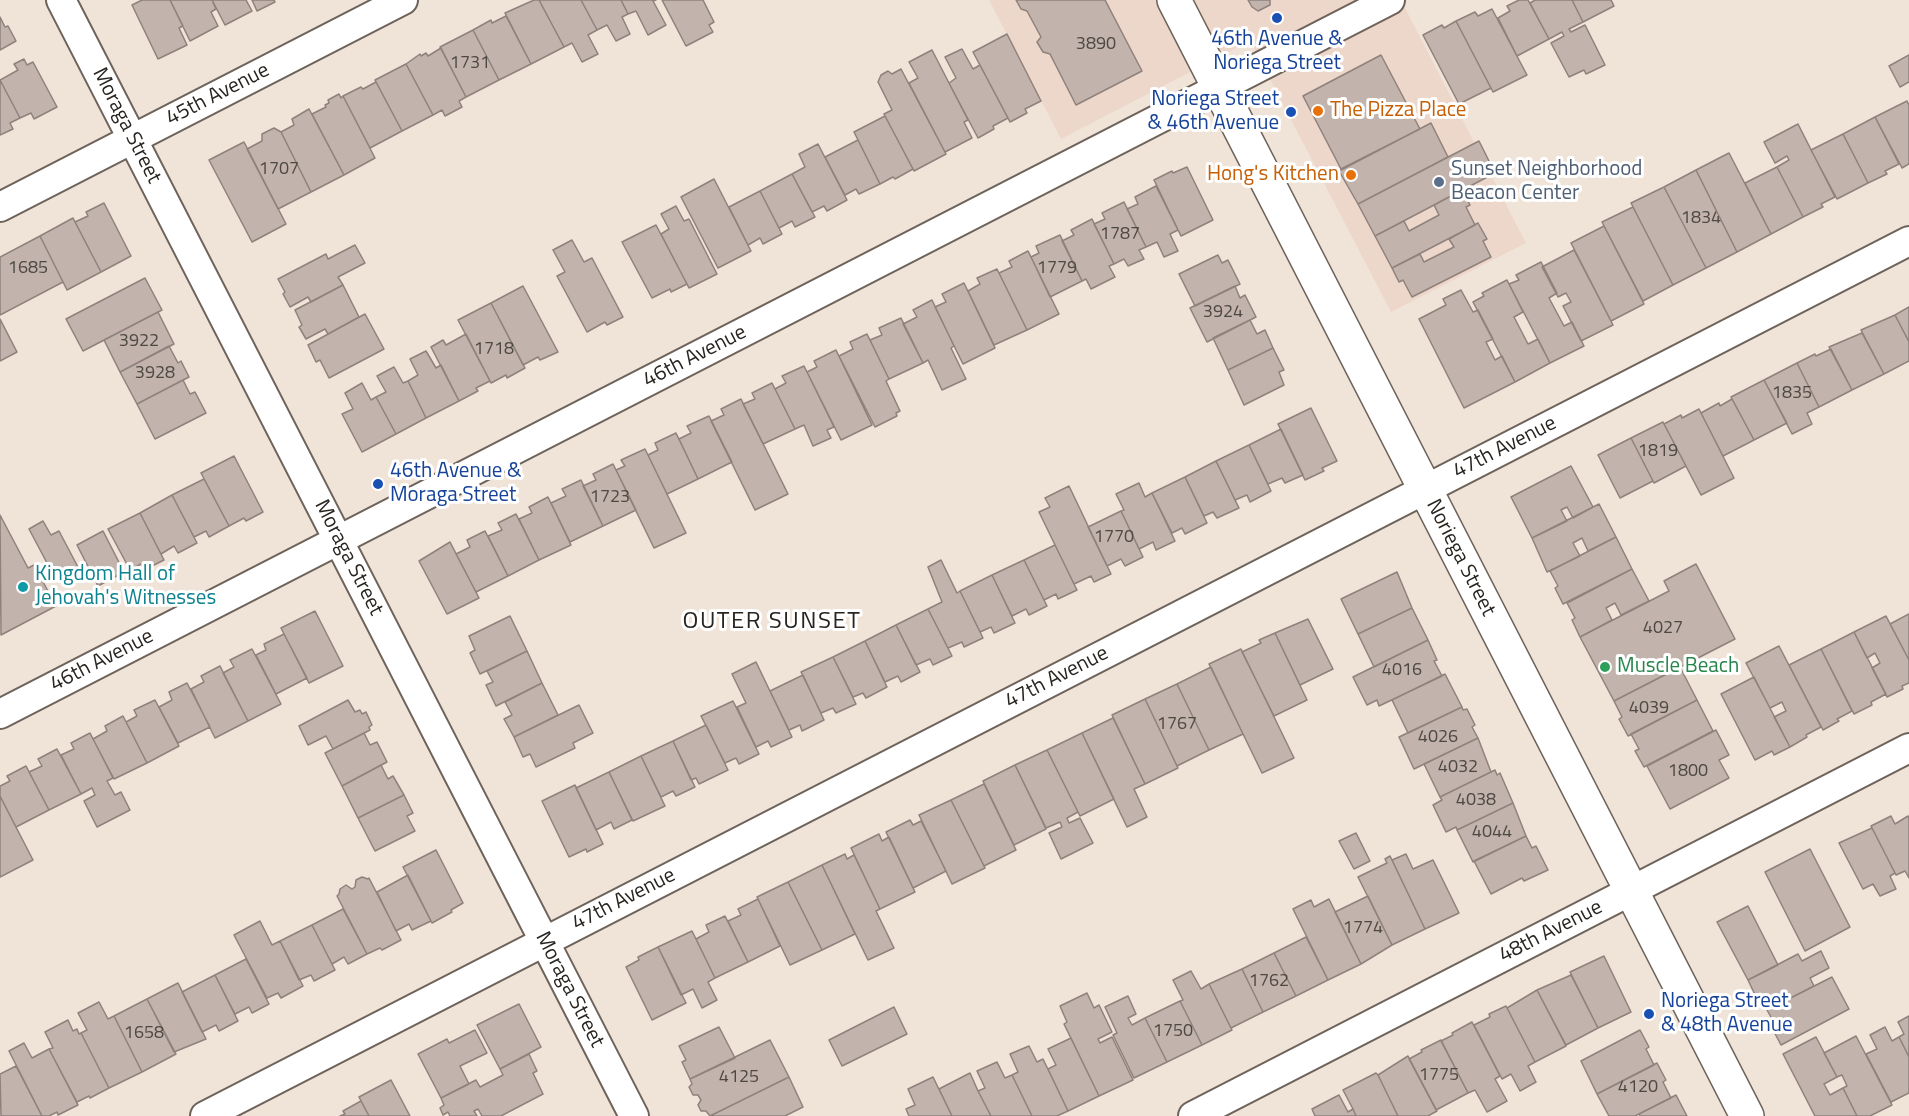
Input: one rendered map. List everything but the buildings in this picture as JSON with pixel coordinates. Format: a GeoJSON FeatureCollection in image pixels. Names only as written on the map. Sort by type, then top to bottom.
{"type":"FeatureCollection","features":[{"type":"Feature","properties":{"kind":"street","name":"Moraga Street"},"geometry":{"type":"LineString","coordinates":[[61,0],[634,1116]]}},
{"type":"Feature","properties":{"kind":"street","name":"45th Avenue"},"geometry":{"type":"LineString","coordinates":[[0,207],[403,0]]}},
{"type":"Feature","properties":{"kind":"street","name":"Noriega Street"},"geometry":{"type":"LineString","coordinates":[[1174,0],[1747,1116]]}},
{"type":"Feature","properties":{"kind":"street","name":"46th Avenue"},"geometry":{"type":"LineString","coordinates":[[0,714],[1390,0]]}},
{"type":"Feature","properties":{"kind":"street","name":"47th Avenue"},"geometry":{"type":"LineString","coordinates":[[204,1116],[1909,240]]}},
{"type":"Feature","properties":{"kind":"street","name":"48th Avenue"},"geometry":{"type":"LineString","coordinates":[[1193,1116],[1909,748]]}},
{"type":"Feature","properties":{"kind":"shaded area"},"geometry":{"type":"Polygon","coordinates":[[[989,0],[1401,0],[1526,243],[1391,312],[1250,41],[1061,139],[989,0]]]}},
{"type":"Feature","properties":{"kind":"place","name":"46th Avenue & Noriega Street"},"geometry":{"type":"Point","coordinates":[1277,18]}},
{"type":"Feature","properties":{"kind":"place","name":"The Pizza Place"},"geometry":{"type":"Point","coordinates":[1318,111]}},
{"type":"Feature","properties":{"kind":"place","name":"Noriega Street & 46th Avenue"},"geometry":{"type":"Point","coordinates":[1291,112]}},
{"type":"Feature","properties":{"kind":"place","name":"Hong's Kitchen"},"geometry":{"type":"Point","coordinates":[1351,175]}},
{"type":"Feature","properties":{"kind":"place","name":"Sunset Neighborhood Beacon Center"},"geometry":{"type":"Point","coordinates":[1439,182]}},
{"type":"Feature","properties":{"kind":"place","name":"46th Avenue & Moraga Street"},"geometry":{"type":"Point","coordinates":[378,484]}},
{"type":"Feature","properties":{"kind":"place","name":"Kingdom Hall of Jehovah's Witnesses"},"geometry":{"type":"Point","coordinates":[23,587]}},
{"type":"Feature","properties":{"kind":"place","name":"Muscle Beach"},"geometry":{"type":"Point","coordinates":[1605,667]}},
{"type":"Feature","properties":{"kind":"place","name":"Noriega Street & 48th Avenue"},"geometry":{"type":"Point","coordinates":[1649,1014]}},
{"type":"Feature","properties":{"kind":"district","name":"OUTER SUNSET"},"geometry":{"type":"Point","coordinates":[772,622]}}]}
